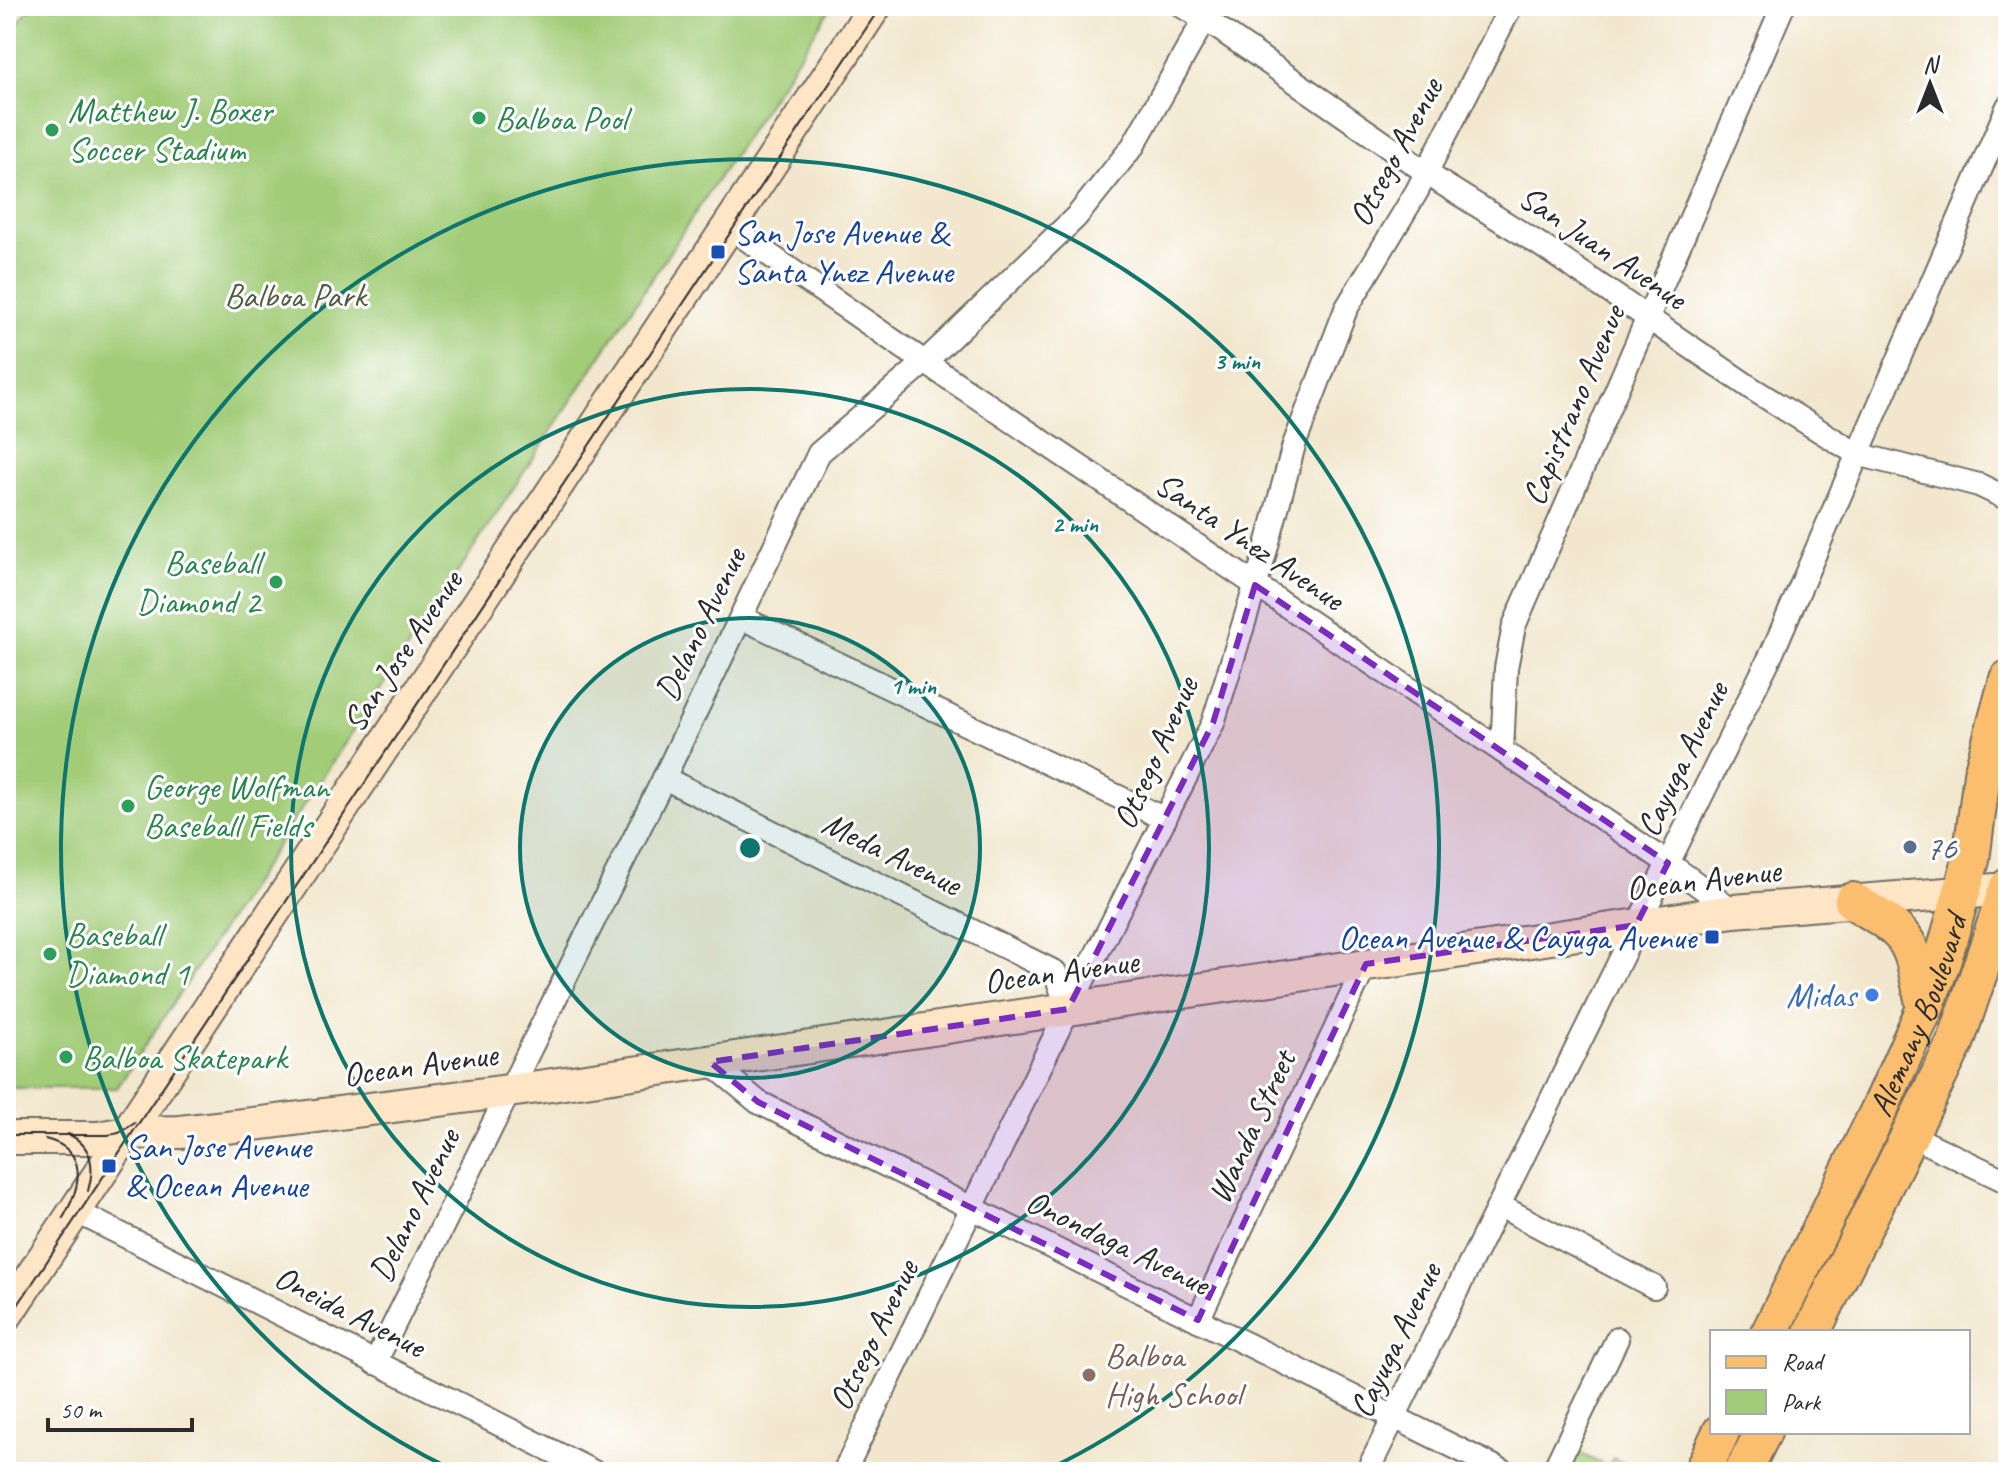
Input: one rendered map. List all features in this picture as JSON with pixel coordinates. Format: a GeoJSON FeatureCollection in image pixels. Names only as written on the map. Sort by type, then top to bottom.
{"type":"FeatureCollection","features":[{"type":"Feature","properties":{"kind":"main road"},"geometry":{"type":"LineString","coordinates":[[729,227],[723,198],[842,25],[860,6]]}},
{"type":"Feature","properties":{"kind":"main road","name":"San Jose Avenue"},"geometry":{"type":"LineString","coordinates":[[126,1133],[124,1100],[264,898],[292,883],[875,6]]}},
{"type":"Feature","properties":{"kind":"main road","name":"Alemany Boulevard"},"geometry":{"type":"LineString","coordinates":[[1771,1330],[1881,1106],[1925,1008],[1943,959],[1971,860],[1982,774],[2008,679]]}},
{"type":"Feature","properties":{"kind":"main road","name":"Alemany Boulevard"},"geometry":{"type":"LineString","coordinates":[[1813,1330],[1956,1041],[2008,888]]}},
{"type":"Feature","properties":{"kind":"main road","name":"Ocean Avenue"},"geometry":{"type":"LineString","coordinates":[[6,1138],[98,1138],[259,1123],[710,1062],[1734,911],[2008,888]]}},
{"type":"Feature","properties":{"kind":"main road"},"geometry":{"type":"LineString","coordinates":[[1853,901],[1890,922],[1903,934],[1912,948],[1925,1008]]}},
{"type":"Feature","properties":{"kind":"main road","name":"Ocean Avenue"},"geometry":{"type":"LineString","coordinates":[[6,1116],[99,1116],[126,1133]]}},
{"type":"Feature","properties":{"kind":"main road"},"geometry":{"type":"LineString","coordinates":[[6,1315],[55,1240],[84,1215],[126,1133]]}},
{"type":"Feature","properties":{"kind":"main road"},"geometry":{"type":"LineString","coordinates":[[1702,1472],[1720,1434]]}},
{"type":"Feature","properties":{"kind":"main road"},"geometry":{"type":"LineString","coordinates":[[1743,1472],[1762,1434]]}},
{"type":"Feature","properties":{"kind":"street","name":"San Juan Avenue"},"geometry":{"type":"LineString","coordinates":[[1182,6],[1209,13],[1426,172],[1751,388],[1857,454],[1979,485],[2008,499]]}},
{"type":"Feature","properties":{"kind":"street","name":"Otsego Avenue"},"geometry":{"type":"LineString","coordinates":[[844,1472],[1068,1009],[1213,723],[1294,445],[1346,309],[1426,172],[1511,6]]}},
{"type":"Feature","properties":{"kind":"street","name":"Capistrano Avenue"},"geometry":{"type":"LineString","coordinates":[[1502,751],[1506,668],[1514,626],[1783,6]]}},
{"type":"Feature","properties":{"kind":"street","name":"Delano Avenue"},"geometry":{"type":"LineString","coordinates":[[375,1363],[664,778],[819,453],[925,362],[1077,216],[1133,146],[1209,13]]}},
{"type":"Feature","properties":{"kind":"street","name":"Cayuga Avenue"},"geometry":{"type":"LineString","coordinates":[[1367,1472],[1772,653],[2008,106]]}},
{"type":"Feature","properties":{"kind":"street","name":"Santa Ynez Avenue"},"geometry":{"type":"LineString","coordinates":[[729,227],[1668,863],[1734,911]]}},
{"type":"Feature","properties":{"kind":"street"},"geometry":{"type":"LineString","coordinates":[[742,618],[1165,819]]}},
{"type":"Feature","properties":{"kind":"street","name":"Meda Avenue"},"geometry":{"type":"LineString","coordinates":[[664,778],[1055,972],[1068,1009]]}},
{"type":"Feature","properties":{"kind":"street","name":"Wanda Street"},"geometry":{"type":"LineString","coordinates":[[1198,1320],[1366,964]]}},
{"type":"Feature","properties":{"kind":"street","name":"Onondaga Avenue"},"geometry":{"type":"LineString","coordinates":[[710,1062],[758,1102],[1505,1472]]}},
{"type":"Feature","properties":{"kind":"street"},"geometry":{"type":"LineString","coordinates":[[1910,1135],[2008,1182]]}},
{"type":"Feature","properties":{"kind":"street"},"geometry":{"type":"LineString","coordinates":[[1500,1206],[1654,1287]]}},
{"type":"Feature","properties":{"kind":"street","name":"Oneida Avenue"},"geometry":{"type":"LineString","coordinates":[[84,1215],[594,1472]]}},
{"type":"Feature","properties":{"kind":"street"},"geometry":{"type":"LineString","coordinates":[[1553,1472],[1617,1339]]}},
{"type":"Feature","properties":{"kind":"highlighted area"},"geometry":{"type":"Polygon","coordinates":[[[1255,585],[1668,863],[1636,925],[1366,964],[1198,1320],[758,1102],[710,1062],[1068,1009],[1213,723],[1255,585]]]}},
{"type":"Feature","properties":{"kind":"green space","name":"Balboa Park"},"geometry":{"type":"Polygon","coordinates":[[[31,6],[832,6],[117,1088],[6,1088],[6,40],[31,6]]]}},
{"type":"Feature","properties":{"kind":"green space"},"geometry":{"type":"Polygon","coordinates":[[[1577,1452],[1608,1467],[1613,1458],[1628,1465],[1624,1472],[1574,1472],[1568,1469],[1577,1452]]]}},
{"type":"Feature","properties":{"kind":"tram line"},"geometry":{"type":"LineString","coordinates":[[6,1323],[881,6]]}},
{"type":"Feature","properties":{"kind":"tram line"},"geometry":{"type":"LineString","coordinates":[[6,1135],[108,1135],[119,1133],[135,1123]]}},
{"type":"Feature","properties":{"kind":"tram line"},"geometry":{"type":"LineString","coordinates":[[68,1134],[83,1145],[90,1158],[88,1191]]}},
{"type":"Feature","properties":{"kind":"tram line"},"geometry":{"type":"LineString","coordinates":[[45,1139],[69,1152],[78,1171],[74,1194],[63,1218]]}},
{"type":"Feature","properties":{"kind":"place","name":"Balboa Pool"},"geometry":{"type":"Point","coordinates":[479,118]}},
{"type":"Feature","properties":{"kind":"place","name":"Matthew J. Boxer Soccer Stadium"},"geometry":{"type":"Point","coordinates":[52,130]}},
{"type":"Feature","properties":{"kind":"place","name":"San Jose Avenue & Santa Ynez Avenue"},"geometry":{"type":"Point","coordinates":[718,252]}},
{"type":"Feature","properties":{"kind":"place","name":"Baseball Diamond 2"},"geometry":{"type":"Point","coordinates":[276,582]}},
{"type":"Feature","properties":{"kind":"place","name":"George Wolfman Baseball Fields"},"geometry":{"type":"Point","coordinates":[128,806]}},
{"type":"Feature","properties":{"kind":"place","name":"76"},"geometry":{"type":"Point","coordinates":[1910,847]}},
{"type":"Feature","properties":{"kind":"place","name":"Ocean Avenue & Cayuga Avenue"},"geometry":{"type":"Point","coordinates":[1712,937]}},
{"type":"Feature","properties":{"kind":"place","name":"Baseball Diamond 1"},"geometry":{"type":"Point","coordinates":[50,954]}},
{"type":"Feature","properties":{"kind":"place","name":"Midas"},"geometry":{"type":"Point","coordinates":[1872,995]}},
{"type":"Feature","properties":{"kind":"place","name":"Balboa Skatepark"},"geometry":{"type":"Point","coordinates":[66,1057]}},
{"type":"Feature","properties":{"kind":"place","name":"San Jose Avenue & Ocean Avenue"},"geometry":{"type":"Point","coordinates":[109,1166]}},
{"type":"Feature","properties":{"kind":"place","name":"Balboa High School"},"geometry":{"type":"Point","coordinates":[1089,1375]}}]}
